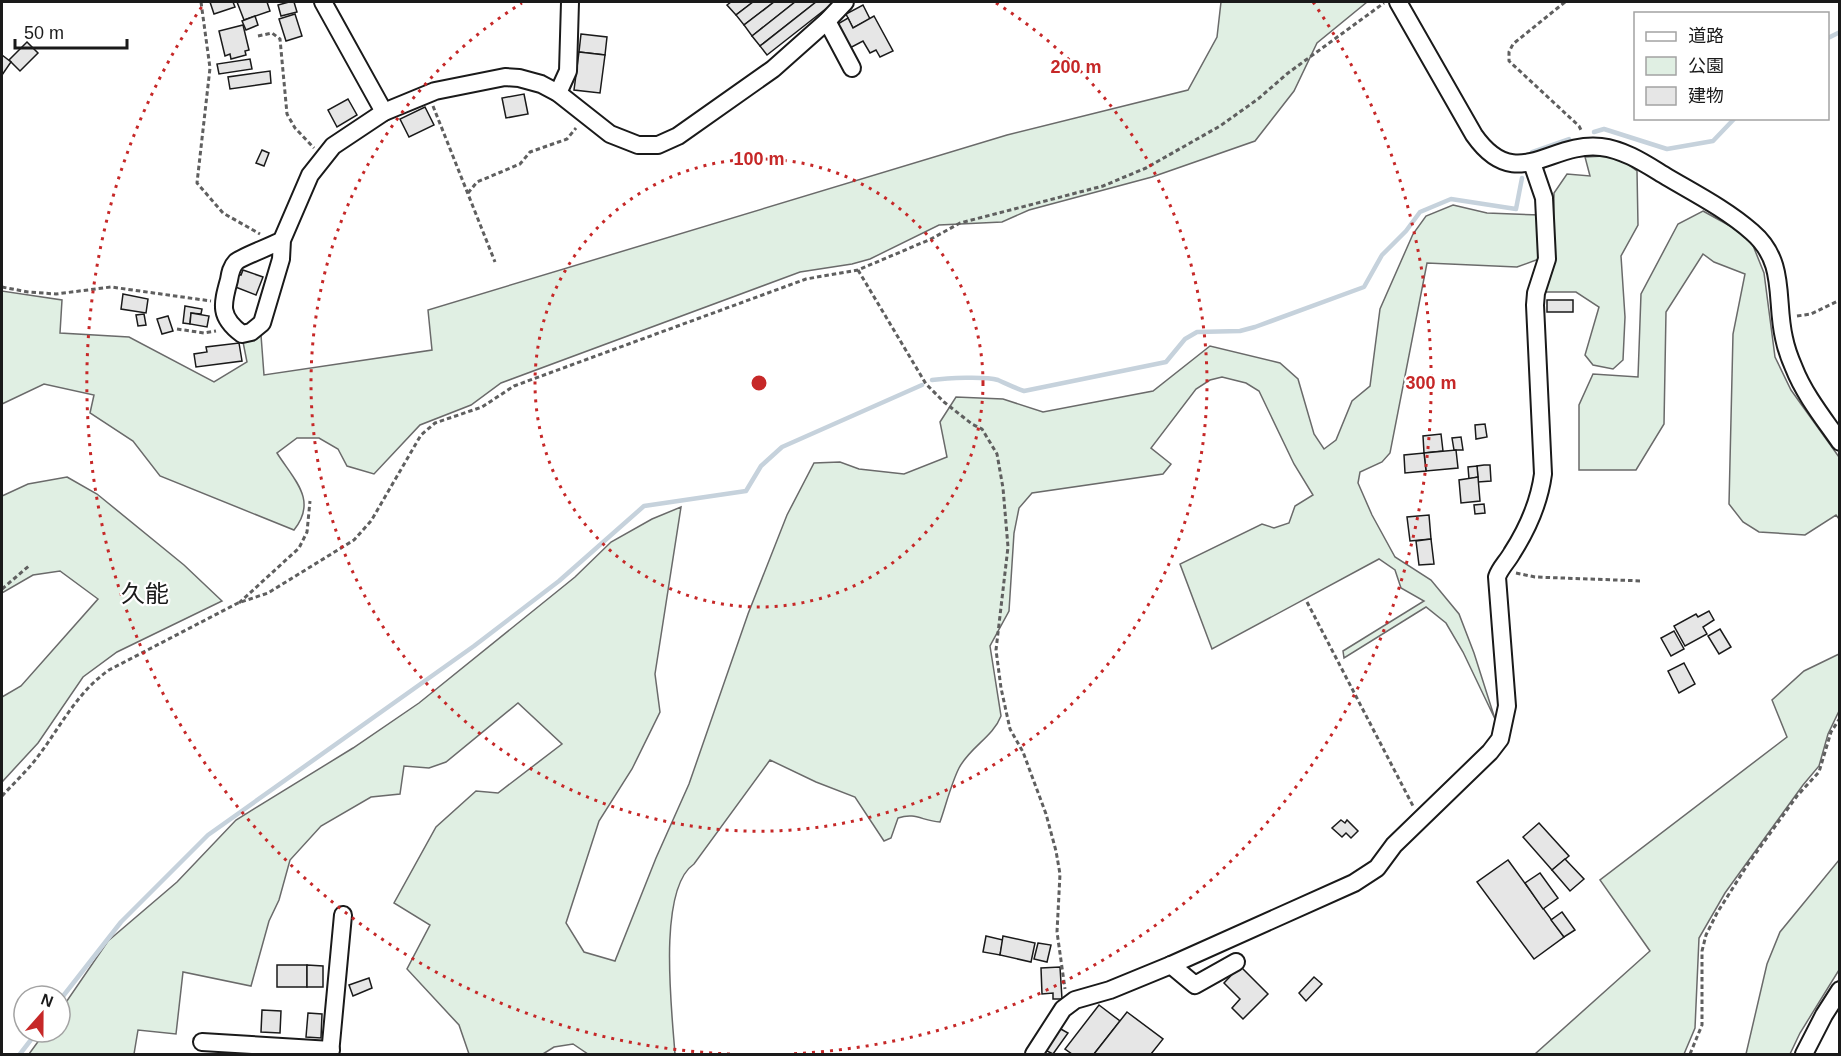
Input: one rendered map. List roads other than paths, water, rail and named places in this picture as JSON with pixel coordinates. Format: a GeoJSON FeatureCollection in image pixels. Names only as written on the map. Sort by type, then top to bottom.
{"type":"FeatureCollection","features":[{"type":"Feature","properties":{"kind":"street"},"geometry":{"type":"LineString","coordinates":[[324,2],[384,112]]}},
{"type":"Feature","properties":{"kind":"street"},"geometry":{"type":"LineString","coordinates":[[558,93],[568,71],[570,2]]}},
{"type":"Feature","properties":{"kind":"street"},"geometry":{"type":"LineString","coordinates":[[282,240],[236,261],[231,269],[223,303],[230,326],[242,334],[251,332],[262,324],[281,259],[282,240],[310,175],[333,146],[384,112],[428,94],[506,77],[541,84],[558,93],[610,134],[638,145],[658,145],[678,136],[773,69],[845,2]]}},
{"type":"Feature","properties":{"kind":"street"},"geometry":{"type":"LineString","coordinates":[[1398,2],[1484,149],[1492,156],[1520,164],[1532,164],[1581,147],[1601,147],[1624,153],[1698,195],[1754,233],[1763,243],[1777,273],[1784,338],[1794,371],[1839,442]]}},
{"type":"Feature","properties":{"kind":"street"},"geometry":{"type":"LineString","coordinates":[[826,21],[852,68]]}},
{"type":"Feature","properties":{"kind":"street"},"geometry":{"type":"LineString","coordinates":[[1034,1054],[1067,1005],[1172,965],[1354,883],[1377,868],[1394,845],[1490,752],[1500,739],[1507,706],[1497,577],[1527,529],[1540,495],[1543,474],[1535,305],[1536,293],[1547,259],[1546,226],[1544,198],[1532,164]]}},
{"type":"Feature","properties":{"kind":"street"},"geometry":{"type":"LineString","coordinates":[[202,1042],[330,1052],[343,915]]}},
{"type":"Feature","properties":{"kind":"street"},"geometry":{"type":"LineString","coordinates":[[1172,965],[1195,985],[1236,962]]}},
{"type":"Feature","properties":{"kind":"street"},"geometry":{"type":"LineString","coordinates":[[1804,1054],[1839,990]]}},
{"type":"Feature","properties":{"kind":"waterway"},"geometry":{"type":"LineString","coordinates":[[1829,38],[1840,32]]}},
{"type":"Feature","properties":{"kind":"waterway"},"geometry":{"type":"LineString","coordinates":[[1594,132],[1604,129],[1667,149],[1713,141],[1733,120]]}},
{"type":"Feature","properties":{"kind":"waterway"},"geometry":{"type":"LineString","coordinates":[[1532,152],[1569,139]]}},
{"type":"Feature","properties":{"kind":"waterway"},"geometry":{"type":"LineString","coordinates":[[932,380],[992,379],[1024,391],[1166,362],[1185,339],[1197,332],[1240,331],[1255,327],[1364,287],[1382,255],[1406,231],[1420,212],[1451,199],[1516,209],[1522,178]]}},
{"type":"Feature","properties":{"kind":"waterway"},"geometry":{"type":"LineString","coordinates":[[72,985],[121,922],[208,835],[474,646],[559,581],[644,506],[746,491],[761,466],[782,447],[922,385]]}},
{"type":"Feature","properties":{"kind":"waterway"},"geometry":{"type":"LineString","coordinates":[[20,1054],[28,1044]]}},
{"type":"Feature","properties":{"kind":"district","name":"久能"},"geometry":{"type":"Point","coordinates":[145,593]}}]}
